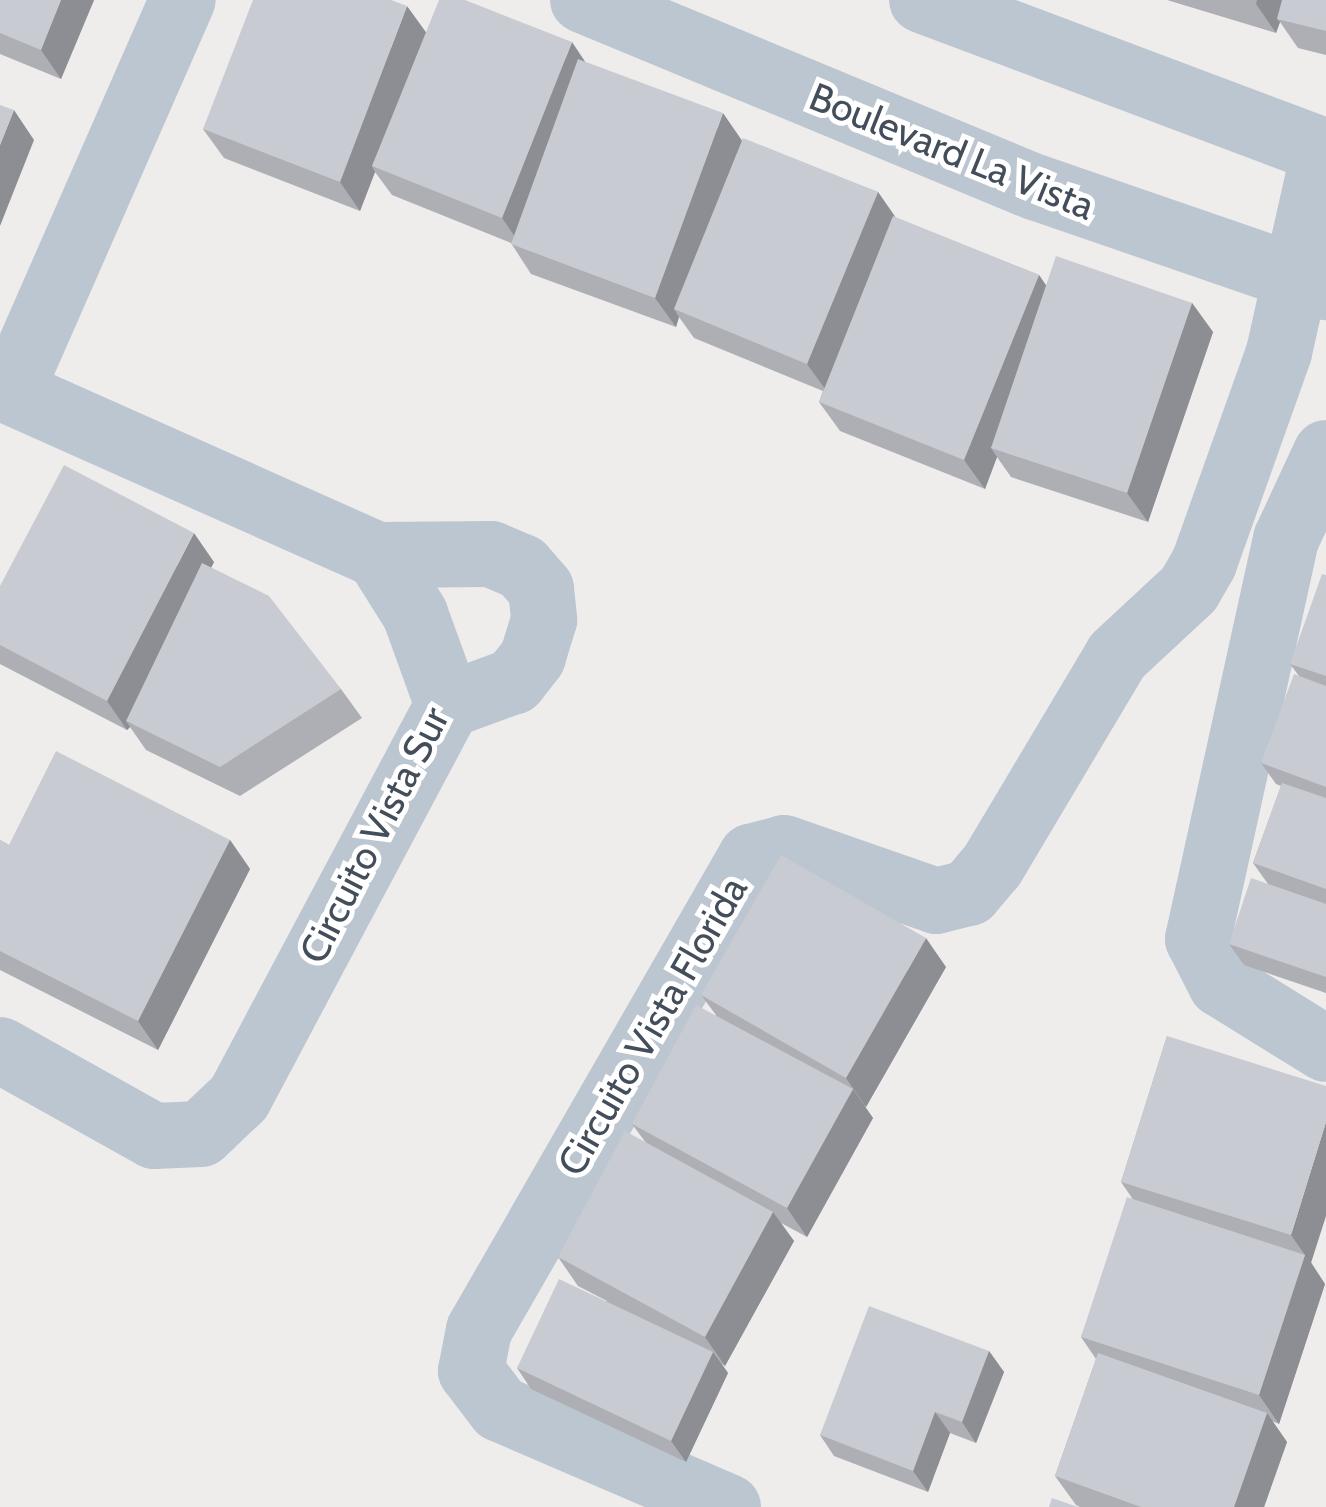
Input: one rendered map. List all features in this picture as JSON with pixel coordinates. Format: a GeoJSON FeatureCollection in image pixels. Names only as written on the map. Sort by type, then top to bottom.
{"type":"FeatureCollection","features":[{"type":"Feature","properties":{"kind":"street"},"geometry":{"type":"LineString","coordinates":[[184,0],[5,389],[378,555],[491,554],[522,567],[541,589],[544,620],[533,657],[514,681],[448,705]]}},
{"type":"Feature","properties":{"kind":"street","name":"Boulevard La Vista"},"geometry":{"type":"LineString","coordinates":[[583,0],[1035,187],[1312,285]]}},
{"type":"Feature","properties":{"kind":"street"},"geometry":{"type":"LineString","coordinates":[[922,0],[1325,152]]}},
{"type":"Feature","properties":{"kind":"street","name":"Circuito Vista Florida"},"geometry":{"type":"LineString","coordinates":[[728,1507],[500,1409],[471,1371],[479,1330],[751,857],[784,848],[936,901],[969,893],[1118,656],[1189,589],[1227,514],[1312,285],[1325,152]]}},
{"type":"Feature","properties":{"kind":"street"},"geometry":{"type":"LineString","coordinates":[[1326,453],[1286,539],[1198,939],[1221,984],[1326,1049]]}},
{"type":"Feature","properties":{"kind":"street"},"geometry":{"type":"LineString","coordinates":[[1227,514],[1286,539]]}},
{"type":"Feature","properties":{"kind":"street","name":"Circuito Vista Sur"},"geometry":{"type":"LineString","coordinates":[[0,1050],[154,1136],[201,1134],[239,1097],[448,705],[415,614],[378,555]]}},
{"type":"Feature","properties":{"kind":"building"},"geometry":{"type":"Polygon","coordinates":[[[0,0],[61,0],[41,50],[0,33],[0,0]]]}},
{"type":"Feature","properties":{"kind":"building"},"geometry":{"type":"Polygon","coordinates":[[[253,0],[391,0],[407,6],[340,182],[203,129],[253,0]]]}},
{"type":"Feature","properties":{"kind":"building"},"geometry":{"type":"Polygon","coordinates":[[[439,0],[465,0],[572,42],[502,218],[372,166],[439,0]]]}},
{"type":"Feature","properties":{"kind":"building"},"geometry":{"type":"Polygon","coordinates":[[[1282,0],[1326,0],[1326,31],[1277,19],[1282,0]]]}},
{"type":"Feature","properties":{"kind":"building"},"geometry":{"type":"Polygon","coordinates":[[[578,59],[723,113],[655,298],[511,244],[578,59]]]}},
{"type":"Feature","properties":{"kind":"building"},"geometry":{"type":"Polygon","coordinates":[[[0,105],[14,110],[0,145],[0,105]]]}},
{"type":"Feature","properties":{"kind":"building"},"geometry":{"type":"Polygon","coordinates":[[[743,138],[878,192],[807,364],[674,309],[743,138]]]}},
{"type":"Feature","properties":{"kind":"building"},"geometry":{"type":"Polygon","coordinates":[[[893,216],[1039,275],[964,460],[819,402],[893,216]]]}},
{"type":"Feature","properties":{"kind":"building"},"geometry":{"type":"Polygon","coordinates":[[[1056,256],[1192,303],[1127,493],[991,448],[1056,256]]]}},
{"type":"Feature","properties":{"kind":"building"},"geometry":{"type":"Polygon","coordinates":[[[64,465],[194,533],[107,701],[0,645],[0,586],[64,465]]]}},
{"type":"Feature","properties":{"kind":"building"},"geometry":{"type":"Polygon","coordinates":[[[202,563],[269,596],[341,689],[220,767],[126,721],[202,563]]]}},
{"type":"Feature","properties":{"kind":"building"},"geometry":{"type":"Polygon","coordinates":[[[1322,574],[1326,575],[1326,676],[1290,664],[1322,574]]]}},
{"type":"Feature","properties":{"kind":"building"},"geometry":{"type":"Polygon","coordinates":[[[1294,674],[1326,686],[1326,787],[1261,763],[1294,674]]]}},
{"type":"Feature","properties":{"kind":"building"},"geometry":{"type":"Polygon","coordinates":[[[56,751],[230,840],[138,1021],[0,951],[0,840],[9,845],[56,751]]]}},
{"type":"Feature","properties":{"kind":"building"},"geometry":{"type":"Polygon","coordinates":[[[1282,783],[1326,798],[1326,889],[1253,863],[1282,783]]]}},
{"type":"Feature","properties":{"kind":"building"},"geometry":{"type":"Polygon","coordinates":[[[781,855],[926,938],[846,1078],[701,995],[781,855]]]}},
{"type":"Feature","properties":{"kind":"building"},"geometry":{"type":"Polygon","coordinates":[[[1251,878],[1326,904],[1326,977],[1229,944],[1251,878]]]}},
{"type":"Feature","properties":{"kind":"building"},"geometry":{"type":"Polygon","coordinates":[[[696,1005],[853,1089],[787,1208],[632,1124],[696,1005]]]}},
{"type":"Feature","properties":{"kind":"building"},"geometry":{"type":"Polygon","coordinates":[[[1167,1036],[1326,1086],[1326,1122],[1291,1235],[1121,1182],[1167,1036]]]}},
{"type":"Feature","properties":{"kind":"building"},"geometry":{"type":"Polygon","coordinates":[[[625,1131],[773,1212],[705,1337],[558,1257],[625,1131]]]}},
{"type":"Feature","properties":{"kind":"building"},"geometry":{"type":"Polygon","coordinates":[[[1127,1197],[1305,1255],[1259,1395],[1081,1337],[1127,1197]]]}},
{"type":"Feature","properties":{"kind":"building"},"geometry":{"type":"Polygon","coordinates":[[[559,1279],[713,1352],[671,1441],[517,1368],[559,1279]]]}},
{"type":"Feature","properties":{"kind":"building"},"geometry":{"type":"Polygon","coordinates":[[[869,1306],[989,1351],[962,1422],[935,1412],[913,1471],[820,1435],[869,1306]]]}},
{"type":"Feature","properties":{"kind":"building"},"geometry":{"type":"Polygon","coordinates":[[[1098,1353],[1267,1413],[1234,1507],[1141,1507],[1055,1476],[1098,1353]]]}},
{"type":"Feature","properties":{"kind":"building"},"geometry":{"type":"Polygon","coordinates":[[[1052,1498],[1078,1507],[1049,1507],[1052,1498]]]}}]}
